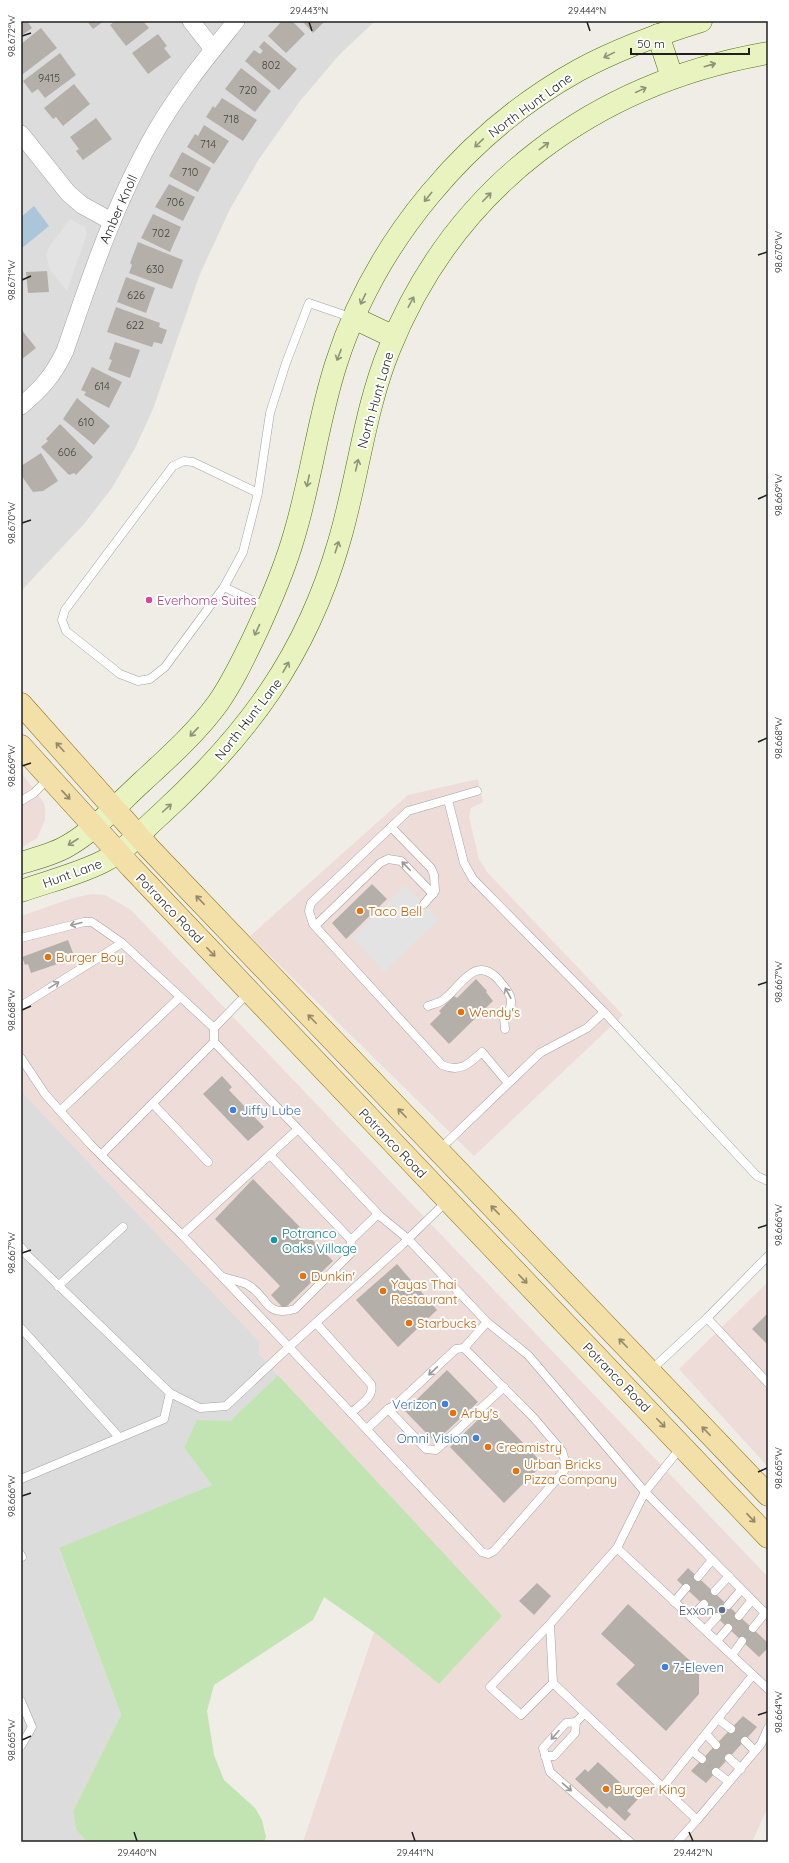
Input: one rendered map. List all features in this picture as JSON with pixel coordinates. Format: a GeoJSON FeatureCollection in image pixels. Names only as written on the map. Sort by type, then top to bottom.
{"type":"FeatureCollection","features":[{"type":"Feature","properties":{"kind":"main road","name":"North Hunt Lane"},"geometry":{"type":"LineString","coordinates":[[114,808],[181,746],[219,702],[240,664],[267,608],[294,536],[337,360],[354,318],[387,254],[410,220],[444,178],[487,135],[520,109],[558,83],[613,53],[657,32],[701,21]]}},
{"type":"Feature","properties":{"kind":"main road"},"geometry":{"type":"LineString","coordinates":[[657,32],[672,77]]}},
{"type":"Feature","properties":{"kind":"main road","name":"North Hunt Lane"},"geometry":{"type":"LineString","coordinates":[[138,834],[198,778],[235,739],[268,695],[304,635],[323,591],[340,540],[373,396],[394,337],[426,276],[448,244],[474,211],[514,170],[549,142],[581,121],[631,94],[672,77],[716,64],[768,53]]}},
{"type":"Feature","properties":{"kind":"main road"},"geometry":{"type":"LineString","coordinates":[[354,318],[394,337]]}},
{"type":"Feature","properties":{"kind":"main road","name":"Potranco Road"},"geometry":{"type":"LineString","coordinates":[[21,704],[138,834],[438,1151],[768,1495]]}},
{"type":"Feature","properties":{"kind":"main road","name":"Potranco Road"},"geometry":{"type":"LineString","coordinates":[[21,746],[118,852],[307,1053],[683,1446],[768,1537]]}},
{"type":"Feature","properties":{"kind":"main road","name":"Hunt Lane"},"geometry":{"type":"LineString","coordinates":[[21,863],[66,847],[94,826],[114,808]]}},
{"type":"Feature","properties":{"kind":"main road","name":"Hunt Lane"},"geometry":{"type":"LineString","coordinates":[[21,890],[83,870],[107,860],[138,834]]}},
{"type":"Feature","properties":{"kind":"main road"},"geometry":{"type":"LineString","coordinates":[[307,1053],[320,1056],[336,1066],[415,1147],[426,1155],[432,1155],[438,1151]]}},
{"type":"Feature","properties":{"kind":"main road"},"geometry":{"type":"LineString","coordinates":[[448,1200],[456,1198],[465,1201],[541,1278],[562,1292],[576,1294]]}},
{"type":"Feature","properties":{"kind":"street"},"geometry":{"type":"LineString","coordinates":[[191,21],[213,50]]}},
{"type":"Feature","properties":{"kind":"street","name":"Amber Knoll"},"geometry":{"type":"LineString","coordinates":[[21,406],[46,383],[56,369],[65,351],[111,221],[140,159],[187,84],[236,21]]}},
{"type":"Feature","properties":{"kind":"street"},"geometry":{"type":"LineString","coordinates":[[21,134],[68,193],[82,204],[111,221]]}},
{"type":"Feature","properties":{"kind":"lane"},"geometry":{"type":"LineString","coordinates":[[258,493],[193,462],[184,461],[173,466],[65,610],[62,620],[66,631],[120,674],[138,681],[150,679],[165,667],[224,587],[243,552],[258,493],[270,413],[286,363],[309,303],[354,318]]}},
{"type":"Feature","properties":{"kind":"lane"},"geometry":{"type":"LineString","coordinates":[[224,587],[267,608]]}},
{"type":"Feature","properties":{"kind":"lane"},"geometry":{"type":"LineString","coordinates":[[21,801],[34,793],[50,778]]}},
{"type":"Feature","properties":{"kind":"lane"},"geometry":{"type":"LineString","coordinates":[[477,791],[408,811],[311,903],[309,911],[310,918],[315,926],[442,1065],[449,1068],[462,1068],[482,1052],[508,1083]]}},
{"type":"Feature","properties":{"kind":"lane"},"geometry":{"type":"LineString","coordinates":[[448,800],[464,863],[473,879],[604,1012],[757,1176],[768,1181]]}},
{"type":"Feature","properties":{"kind":"lane"},"geometry":{"type":"LineString","coordinates":[[391,827],[431,868],[436,882],[435,891],[424,904]]}},
{"type":"Feature","properties":{"kind":"lane"},"geometry":{"type":"LineString","coordinates":[[315,926],[380,863],[388,859],[401,861],[433,894]]}},
{"type":"Feature","properties":{"kind":"lane"},"geometry":{"type":"LineString","coordinates":[[21,938],[84,922],[92,922],[122,943],[214,1028]]}},
{"type":"Feature","properties":{"kind":"lane"},"geometry":{"type":"LineString","coordinates":[[21,1006],[122,943]]}},
{"type":"Feature","properties":{"kind":"lane"},"geometry":{"type":"LineString","coordinates":[[428,1006],[442,1000],[470,974],[476,971],[488,971],[506,988],[511,999],[510,1011],[504,1018],[505,1029]]}},
{"type":"Feature","properties":{"kind":"lane"},"geometry":{"type":"LineString","coordinates":[[249,991],[214,1028],[214,1042],[378,1214],[408,1239],[487,1322],[528,1355],[645,1492],[766,1615],[753,1628]]}},
{"type":"Feature","properties":{"kind":"lane"},"geometry":{"type":"LineString","coordinates":[[60,1111],[180,997]]}},
{"type":"Feature","properties":{"kind":"lane"},"geometry":{"type":"LineString","coordinates":[[438,1151],[540,1053],[587,1028],[604,1012]]}},
{"type":"Feature","properties":{"kind":"lane"},"geometry":{"type":"LineString","coordinates":[[102,1155],[214,1042]]}},
{"type":"Feature","properties":{"kind":"lane"},"geometry":{"type":"LineString","coordinates":[[21,1058],[45,1094],[60,1111],[223,1277],[482,1552],[488,1554],[494,1551],[564,1471],[565,1461],[562,1451],[533,1416],[464,1348]]}},
{"type":"Feature","properties":{"kind":"lane"},"geometry":{"type":"LineString","coordinates":[[153,1104],[208,1162]]}},
{"type":"Feature","properties":{"kind":"lane"},"geometry":{"type":"LineString","coordinates":[[182,1235],[298,1129]]}},
{"type":"Feature","properties":{"kind":"lane"},"geometry":{"type":"LineString","coordinates":[[270,1155],[351,1240]]}},
{"type":"Feature","properties":{"kind":"lane"},"geometry":{"type":"LineString","coordinates":[[21,1247],[58,1286],[170,1393],[200,1408],[226,1406],[408,1239],[448,1200]]}},
{"type":"Feature","properties":{"kind":"lane"},"geometry":{"type":"LineString","coordinates":[[223,1277],[248,1285],[271,1308],[283,1312],[295,1309],[350,1254],[351,1240],[378,1214]]}},
{"type":"Feature","properties":{"kind":"lane"},"geometry":{"type":"LineString","coordinates":[[58,1286],[123,1227]]}},
{"type":"Feature","properties":{"kind":"lane"},"geometry":{"type":"LineString","coordinates":[[650,1371],[707,1318],[768,1256]]}},
{"type":"Feature","properties":{"kind":"lane"},"geometry":{"type":"LineString","coordinates":[[707,1318],[768,1383]]}},
{"type":"Feature","properties":{"kind":"lane"},"geometry":{"type":"LineString","coordinates":[[367,1429],[388,1409],[397,1404],[456,1350],[464,1348],[487,1322]]}},
{"type":"Feature","properties":{"kind":"lane"},"geometry":{"type":"LineString","coordinates":[[316,1323],[371,1384],[373,1389],[371,1394],[351,1413]]}},
{"type":"Feature","properties":{"kind":"lane"},"geometry":{"type":"LineString","coordinates":[[21,1328],[119,1437]]}},
{"type":"Feature","properties":{"kind":"lane"},"geometry":{"type":"LineString","coordinates":[[388,1409],[426,1448],[436,1450],[504,1387]]}},
{"type":"Feature","properties":{"kind":"lane"},"geometry":{"type":"LineString","coordinates":[[21,1479],[164,1419],[170,1393]]}},
{"type":"Feature","properties":{"kind":"lane"},"geometry":{"type":"LineString","coordinates":[[553,1683],[521,1715],[490,1687],[550,1624],[616,1548],[645,1492],[683,1446]]}},
{"type":"Feature","properties":{"kind":"lane"},"geometry":{"type":"LineString","coordinates":[[616,1548],[768,1689]]}},
{"type":"Feature","properties":{"kind":"lane"},"geometry":{"type":"LineString","coordinates":[[698,1576],[712,1560]]}},
{"type":"Feature","properties":{"kind":"lane"},"geometry":{"type":"LineString","coordinates":[[715,1591],[729,1576]]}},
{"type":"Feature","properties":{"kind":"lane"},"geometry":{"type":"LineString","coordinates":[[674,1602],[686,1588]]}},
{"type":"Feature","properties":{"kind":"lane"},"geometry":{"type":"LineString","coordinates":[[728,1605],[742,1590]]}},
{"type":"Feature","properties":{"kind":"lane"},"geometry":{"type":"LineString","coordinates":[[739,1616],[752,1600]]}},
{"type":"Feature","properties":{"kind":"lane"},"geometry":{"type":"LineString","coordinates":[[691,1617],[704,1604]]}},
{"type":"Feature","properties":{"kind":"lane"},"geometry":{"type":"LineString","coordinates":[[705,1630],[717,1617]]}},
{"type":"Feature","properties":{"kind":"lane"},"geometry":{"type":"LineString","coordinates":[[550,1624],[553,1683],[697,1820]]}},
{"type":"Feature","properties":{"kind":"lane"},"geometry":{"type":"LineString","coordinates":[[717,1641],[728,1628]]}},
{"type":"Feature","properties":{"kind":"lane"},"geometry":{"type":"LineString","coordinates":[[732,1655],[742,1641]]}},
{"type":"Feature","properties":{"kind":"lane"},"geometry":{"type":"LineString","coordinates":[[662,1788],[753,1675]]}},
{"type":"Feature","properties":{"kind":"lane"},"geometry":{"type":"LineString","coordinates":[[21,1701],[32,1727],[21,1746]]}},
{"type":"Feature","properties":{"kind":"lane"},"geometry":{"type":"LineString","coordinates":[[584,1714],[576,1722],[566,1723],[543,1748],[550,1772],[630,1842]]}},
{"type":"Feature","properties":{"kind":"lane"},"geometry":{"type":"LineString","coordinates":[[718,1718],[731,1729]]}},
{"type":"Feature","properties":{"kind":"lane"},"geometry":{"type":"LineString","coordinates":[[545,1756],[554,1756],[575,1733],[576,1722]]}},
{"type":"Feature","properties":{"kind":"lane"},"geometry":{"type":"LineString","coordinates":[[677,1842],[761,1744],[768,1728]]}},
{"type":"Feature","properties":{"kind":"lane"},"geometry":{"type":"LineString","coordinates":[[706,1734],[716,1745]]}},
{"type":"Feature","properties":{"kind":"lane"},"geometry":{"type":"LineString","coordinates":[[744,1741],[755,1751]]}},
{"type":"Feature","properties":{"kind":"lane"},"geometry":{"type":"LineString","coordinates":[[692,1751],[702,1760]]}},
{"type":"Feature","properties":{"kind":"lane"},"geometry":{"type":"LineString","coordinates":[[729,1758],[741,1769]]}},
{"type":"Feature","properties":{"kind":"lane"},"geometry":{"type":"LineString","coordinates":[[716,1772],[729,1782]]}},
{"type":"Feature","properties":{"kind":"shaded area"},"geometry":{"type":"Polygon","coordinates":[[[21,21],[375,21],[340,54],[300,101],[259,159],[230,209],[200,274],[153,409],[135,448],[112,488],[84,524],[21,591],[21,21]]]}},
{"type":"Feature","properties":{"kind":"shaded area"},"geometry":{"type":"Polygon","coordinates":[[[70,219],[85,227],[87,234],[67,291],[50,270],[46,254],[51,244],[70,219]]]}},
{"type":"Feature","properties":{"kind":"shaded area"},"geometry":{"type":"Polygon","coordinates":[[[21,772],[44,803],[45,820],[37,838],[21,848],[21,772]]]}},
{"type":"Feature","properties":{"kind":"shaded area"},"geometry":{"type":"Polygon","coordinates":[[[478,779],[483,802],[471,808],[469,817],[479,859],[487,872],[623,1015],[474,1156],[250,936],[408,795],[478,779]]]}},
{"type":"Feature","properties":{"kind":"shaded area"},"geometry":{"type":"Polygon","coordinates":[[[406,885],[439,920],[384,972],[352,938],[406,885]]]}},
{"type":"Feature","properties":{"kind":"shaded area"},"geometry":{"type":"Polygon","coordinates":[[[92,894],[105,895],[131,910],[768,1577],[768,1807],[752,1842],[303,1842],[374,1632],[439,1684],[501,1616],[259,1354],[260,1342],[21,1091],[21,916],[73,898],[92,894]]]}},
{"type":"Feature","properties":{"kind":"shaded area"},"geometry":{"type":"Polygon","coordinates":[[[21,1091],[260,1342],[259,1354],[278,1375],[230,1421],[184,1448],[212,1485],[59,1549],[121,1715],[73,1811],[76,1830],[87,1842],[21,1842],[21,1091]]]}},
{"type":"Feature","properties":{"kind":"shaded area"},"geometry":{"type":"Polygon","coordinates":[[[768,1282],[768,1467],[679,1369],[768,1282]]]}},
{"type":"Feature","properties":{"kind":"green space"},"geometry":{"type":"Polygon","coordinates":[[[278,1375],[502,1616],[439,1684],[374,1632],[324,1597],[313,1620],[214,1685],[207,1711],[214,1755],[224,1780],[255,1808],[262,1820],[266,1837],[264,1842],[87,1842],[76,1830],[73,1811],[121,1715],[59,1548],[212,1485],[184,1448],[197,1420],[230,1421],[278,1375]]]}},
{"type":"Feature","properties":{"kind":"water"},"geometry":{"type":"Polygon","coordinates":[[[34,206],[49,226],[22,248],[21,251],[21,217],[34,206]]]}},
{"type":"Feature","properties":{"kind":"building"},"geometry":{"type":"Polygon","coordinates":[[[21,21],[27,21],[32,28],[21,36],[21,21]]]}},
{"type":"Feature","properties":{"kind":"building"},"geometry":{"type":"Polygon","coordinates":[[[87,21],[104,21],[93,29],[87,21]]]}},
{"type":"Feature","properties":{"kind":"building"},"geometry":{"type":"Polygon","coordinates":[[[115,21],[143,21],[149,28],[126,46],[110,25],[115,21]]]}},
{"type":"Feature","properties":{"kind":"building"},"geometry":{"type":"Polygon","coordinates":[[[282,21],[292,21],[305,34],[286,53],[268,36],[282,21]]]}},
{"type":"Feature","properties":{"kind":"building"},"geometry":{"type":"Polygon","coordinates":[[[302,21],[325,21],[313,33],[302,21]]]}},
{"type":"Feature","properties":{"kind":"building"},"geometry":{"type":"Polygon","coordinates":[[[41,28],[57,48],[23,74],[21,72],[21,44],[41,28]]]}},
{"type":"Feature","properties":{"kind":"building"},"geometry":{"type":"Polygon","coordinates":[[[158,34],[167,46],[164,48],[171,57],[148,74],[132,53],[158,34]]]}},
{"type":"Feature","properties":{"kind":"building"},"geometry":{"type":"Polygon","coordinates":[[[264,41],[297,69],[279,90],[245,61],[254,50],[260,54],[263,51],[259,47],[264,41]]]}},
{"type":"Feature","properties":{"kind":"building"},"geometry":{"type":"Polygon","coordinates":[[[60,53],[76,75],[45,98],[38,89],[32,93],[23,81],[60,53]]]}},
{"type":"Feature","properties":{"kind":"building"},"geometry":{"type":"Polygon","coordinates":[[[241,68],[271,91],[255,112],[225,89],[241,68]]]}},
{"type":"Feature","properties":{"kind":"building"},"geometry":{"type":"Polygon","coordinates":[[[74,84],[90,104],[63,126],[56,117],[53,119],[44,108],[74,84]]]}},
{"type":"Feature","properties":{"kind":"building"},"geometry":{"type":"Polygon","coordinates":[[[222,98],[257,120],[243,141],[206,117],[213,106],[215,108],[222,98]]]}},
{"type":"Feature","properties":{"kind":"building"},"geometry":{"type":"Polygon","coordinates":[[[96,118],[112,139],[83,160],[76,151],[79,149],[70,137],[96,118]]]}},
{"type":"Feature","properties":{"kind":"building"},"geometry":{"type":"Polygon","coordinates":[[[204,125],[229,141],[214,164],[187,147],[195,134],[198,136],[204,125]]]}},
{"type":"Feature","properties":{"kind":"building"},"geometry":{"type":"Polygon","coordinates":[[[182,152],[211,168],[198,192],[169,176],[182,152]]]}},
{"type":"Feature","properties":{"kind":"building"},"geometry":{"type":"Polygon","coordinates":[[[169,184],[195,197],[183,221],[155,207],[169,184]]]}},
{"type":"Feature","properties":{"kind":"building"},"geometry":{"type":"Polygon","coordinates":[[[153,214],[181,227],[170,252],[141,238],[153,214]]]}},
{"type":"Feature","properties":{"kind":"building"},"geometry":{"type":"Polygon","coordinates":[[[138,242],[183,260],[172,289],[129,273],[132,265],[130,263],[138,242]]]}},
{"type":"Feature","properties":{"kind":"building"},"geometry":{"type":"Polygon","coordinates":[[[47,271],[49,292],[28,293],[26,272],[47,271]]]}},
{"type":"Feature","properties":{"kind":"building"},"geometry":{"type":"Polygon","coordinates":[[[126,277],[155,288],[146,313],[117,302],[126,277]]]}},
{"type":"Feature","properties":{"kind":"building"},"geometry":{"type":"Polygon","coordinates":[[[116,307],[160,323],[159,327],[167,330],[162,344],[154,342],[152,347],[107,332],[116,307]]]}},
{"type":"Feature","properties":{"kind":"building"},"geometry":{"type":"Polygon","coordinates":[[[21,329],[36,348],[21,360],[21,329]]]}},
{"type":"Feature","properties":{"kind":"building"},"geometry":{"type":"Polygon","coordinates":[[[115,342],[140,350],[130,378],[108,370],[112,360],[109,359],[115,342]]]}},
{"type":"Feature","properties":{"kind":"building"},"geometry":{"type":"Polygon","coordinates":[[[92,367],[122,382],[109,408],[84,395],[86,392],[81,390],[92,367]]]}},
{"type":"Feature","properties":{"kind":"building"},"geometry":{"type":"Polygon","coordinates":[[[77,398],[110,426],[94,445],[63,419],[77,398]]]}},
{"type":"Feature","properties":{"kind":"building"},"geometry":{"type":"Polygon","coordinates":[[[60,424],[93,457],[76,475],[74,473],[69,475],[41,447],[48,441],[46,439],[60,424]]]}},
{"type":"Feature","properties":{"kind":"building"},"geometry":{"type":"Polygon","coordinates":[[[41,453],[58,481],[43,491],[33,492],[21,475],[21,466],[41,453]]]}},
{"type":"Feature","properties":{"kind":"building","name":"Taco Bell"},"geometry":{"type":"Polygon","coordinates":[[[372,884],[387,899],[346,939],[332,923],[372,884]]]}},
{"type":"Feature","properties":{"kind":"building","name":"Burger Boy"},"geometry":{"type":"Polygon","coordinates":[[[68,940],[75,958],[31,973],[28,964],[25,965],[22,957],[68,940]]]}},
{"type":"Feature","properties":{"kind":"building","name":"Wendy's"},"geometry":{"type":"Polygon","coordinates":[[[476,979],[487,991],[486,992],[493,1001],[449,1044],[430,1024],[441,1013],[439,1011],[454,996],[457,998],[476,979]]]}},
{"type":"Feature","properties":{"kind":"building","name":"Jiffy Lube"},"geometry":{"type":"Polygon","coordinates":[[[222,1076],[232,1087],[229,1090],[264,1127],[248,1141],[203,1094],[222,1076]]]}},
{"type":"Feature","properties":{"kind":"building","name":"Potranco Oaks Village"},"geometry":{"type":"Polygon","coordinates":[[[253,1179],[333,1261],[284,1309],[271,1295],[280,1286],[215,1219],[253,1179]]]}},
{"type":"Feature","properties":{"kind":"building"},"geometry":{"type":"Polygon","coordinates":[[[397,1264],[437,1310],[398,1347],[356,1300],[397,1264]]]}},
{"type":"Feature","properties":{"kind":"building"},"geometry":{"type":"Polygon","coordinates":[[[768,1313],[768,1345],[752,1329],[768,1313]]]}},
{"type":"Feature","properties":{"kind":"building"},"geometry":{"type":"Polygon","coordinates":[[[447,1370],[478,1402],[435,1442],[405,1411],[447,1370]]]}},
{"type":"Feature","properties":{"kind":"building"},"geometry":{"type":"Polygon","coordinates":[[[490,1408],[543,1464],[504,1503],[450,1447],[490,1408]]]}},
{"type":"Feature","properties":{"kind":"building","name":"Exxon"},"geometry":{"type":"Polygon","coordinates":[[[688,1568],[768,1643],[768,1648],[759,1657],[677,1580],[688,1568]]]}},
{"type":"Feature","properties":{"kind":"building"},"geometry":{"type":"Polygon","coordinates":[[[537,1583],[551,1596],[534,1615],[519,1601],[537,1583]]]}},
{"type":"Feature","properties":{"kind":"building","name":"7-Eleven"},"geometry":{"type":"Polygon","coordinates":[[[628,1604],[699,1669],[699,1694],[666,1731],[616,1684],[635,1665],[601,1634],[628,1604]]]}},
{"type":"Feature","properties":{"kind":"building"},"geometry":{"type":"Polygon","coordinates":[[[743,1716],[757,1727],[706,1783],[691,1771],[743,1716]]]}},
{"type":"Feature","properties":{"kind":"building","name":"Burger King"},"geometry":{"type":"Polygon","coordinates":[[[598,1762],[638,1799],[627,1811],[631,1814],[625,1821],[609,1806],[607,1809],[575,1779],[585,1769],[588,1772],[598,1762]]]}},
{"type":"Feature","properties":{"kind":"place","name":"Everhome Suites"},"geometry":{"type":"Point","coordinates":[149,600]}},
{"type":"Feature","properties":{"kind":"place","name":"Taco Bell"},"geometry":{"type":"Point","coordinates":[360,911]}},
{"type":"Feature","properties":{"kind":"place","name":"Burger Boy"},"geometry":{"type":"Point","coordinates":[48,957]}},
{"type":"Feature","properties":{"kind":"place","name":"Wendy's"},"geometry":{"type":"Point","coordinates":[461,1012]}},
{"type":"Feature","properties":{"kind":"place","name":"Jiffy Lube"},"geometry":{"type":"Point","coordinates":[233,1110]}},
{"type":"Feature","properties":{"kind":"place","name":"Potranco Oaks Village"},"geometry":{"type":"Point","coordinates":[274,1240]}},
{"type":"Feature","properties":{"kind":"place","name":"Dunkin'"},"geometry":{"type":"Point","coordinates":[303,1276]}},
{"type":"Feature","properties":{"kind":"place","name":"Yayas Thai Restaurant"},"geometry":{"type":"Point","coordinates":[383,1291]}},
{"type":"Feature","properties":{"kind":"place","name":"Starbucks"},"geometry":{"type":"Point","coordinates":[409,1323]}},
{"type":"Feature","properties":{"kind":"place","name":"Verizon"},"geometry":{"type":"Point","coordinates":[445,1404]}},
{"type":"Feature","properties":{"kind":"place","name":"Arby's"},"geometry":{"type":"Point","coordinates":[453,1413]}},
{"type":"Feature","properties":{"kind":"place","name":"Omni Vision"},"geometry":{"type":"Point","coordinates":[476,1438]}},
{"type":"Feature","properties":{"kind":"place","name":"Creamistry"},"geometry":{"type":"Point","coordinates":[488,1447]}},
{"type":"Feature","properties":{"kind":"place","name":"Urban Bricks Pizza Company"},"geometry":{"type":"Point","coordinates":[516,1471]}},
{"type":"Feature","properties":{"kind":"place","name":"Exxon"},"geometry":{"type":"Point","coordinates":[722,1610]}},
{"type":"Feature","properties":{"kind":"place","name":"7-Eleven"},"geometry":{"type":"Point","coordinates":[665,1667]}},
{"type":"Feature","properties":{"kind":"place","name":"Burger King"},"geometry":{"type":"Point","coordinates":[606,1789]}}]}
